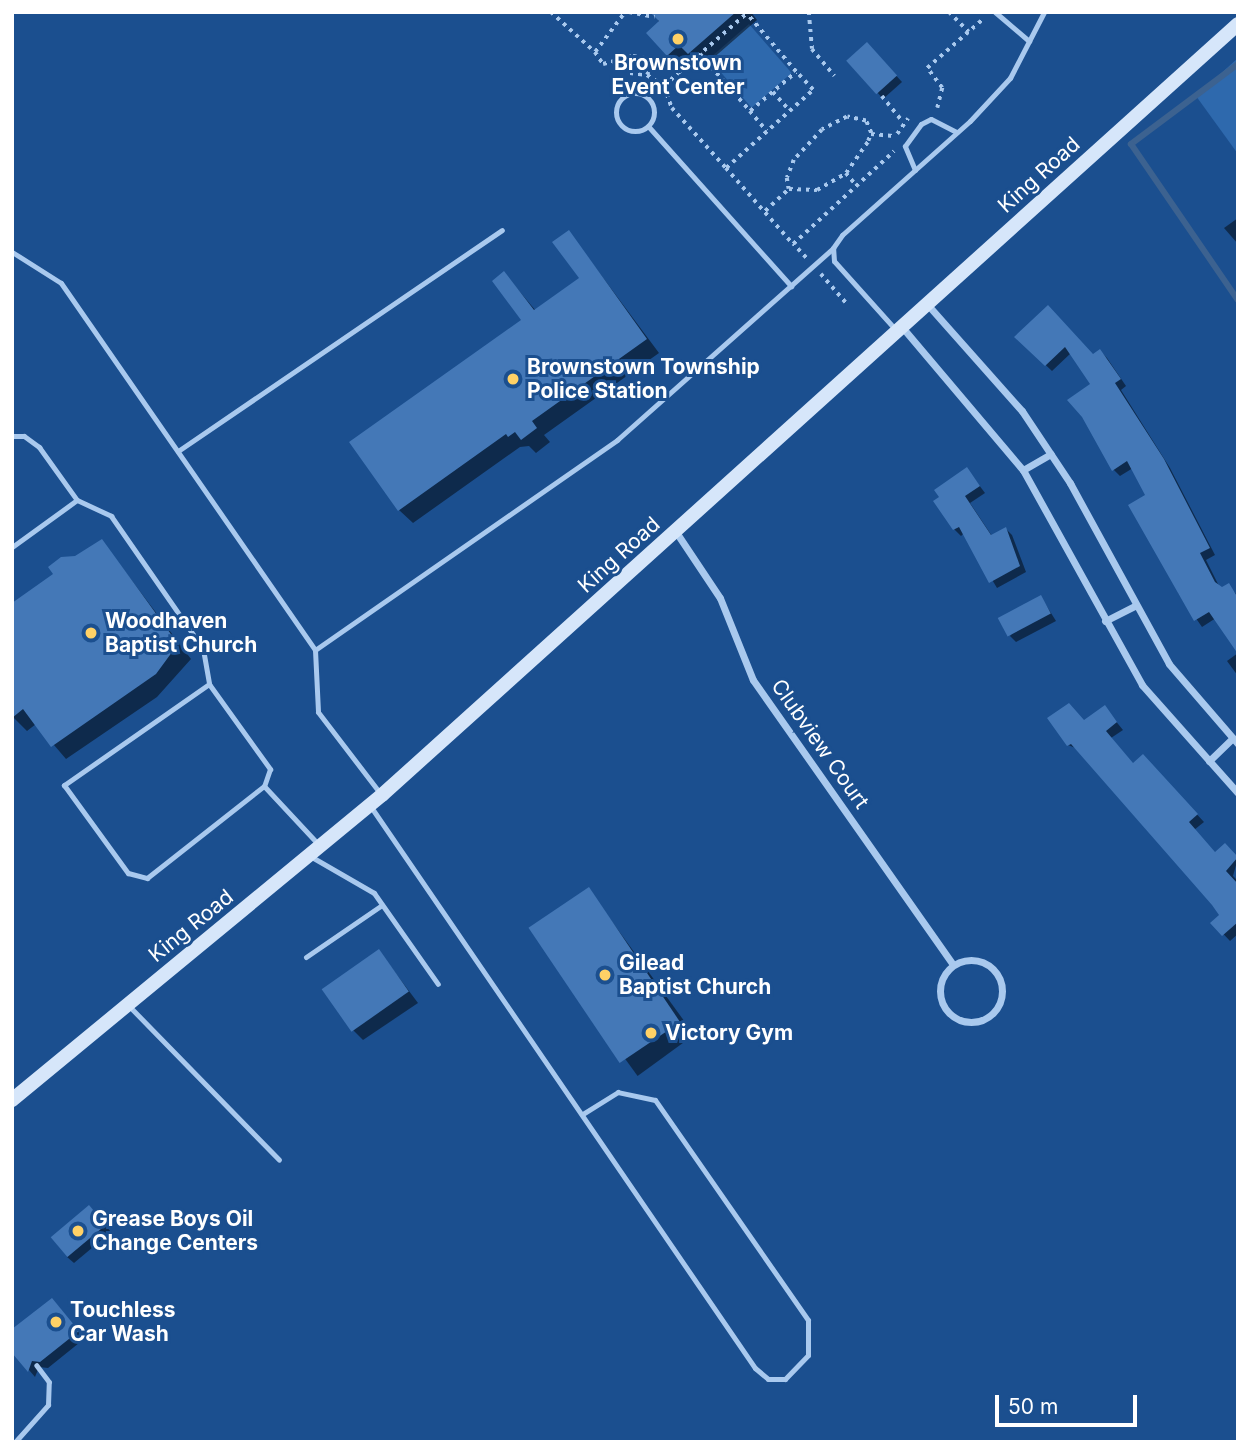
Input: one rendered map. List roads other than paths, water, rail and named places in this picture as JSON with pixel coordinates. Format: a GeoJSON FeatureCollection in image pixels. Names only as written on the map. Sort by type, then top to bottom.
{"type":"FeatureCollection","features":[{"type":"Feature","properties":{"kind":"main road","name":"King Road"},"geometry":{"type":"LineString","coordinates":[[12,1100],[382,795],[1238,24]]}},
{"type":"Feature","properties":{"kind":"street"},"geometry":{"type":"LineString","coordinates":[[927,304],[1022,411],[1051,454],[1169,664],[1235,741],[1209,761]]}},
{"type":"Feature","properties":{"kind":"street"},"geometry":{"type":"LineString","coordinates":[[900,329],[1023,470],[1142,685],[1238,793]]}},
{"type":"Feature","properties":{"kind":"street"},"geometry":{"type":"LineString","coordinates":[[1023,470],[1051,454]]}},
{"type":"Feature","properties":{"kind":"street","name":"Clubview Court"},"geometry":{"type":"LineString","coordinates":[[676,532],[720,598],[753,680],[953,965]]}},
{"type":"Feature","properties":{"kind":"street"},"geometry":{"type":"LineString","coordinates":[[1105,621],[1135,606]]}},
{"type":"Feature","properties":{"kind":"street"},"geometry":{"type":"LineString","coordinates":[[974,960],[993,969],[999,978],[1001,999],[989,1017],[960,1020],[945,1009],[940,990],[953,965],[974,960]]}},
{"type":"Feature","properties":{"kind":"lane"},"geometry":{"type":"LineString","coordinates":[[995,12],[1029,41]]}},
{"type":"Feature","properties":{"kind":"lane"},"geometry":{"type":"LineString","coordinates":[[315,650],[617,440],[833,248],[842,235],[957,132],[1010,78],[1044,12]]}},
{"type":"Feature","properties":{"kind":"lane"},"geometry":{"type":"LineString","coordinates":[[638,93],[649,99],[654,110],[648,126],[636,131],[624,128],[617,117],[621,99],[638,93]]}},
{"type":"Feature","properties":{"kind":"lane"},"geometry":{"type":"LineString","coordinates":[[915,170],[905,146],[921,124],[931,119],[957,132]]}},
{"type":"Feature","properties":{"kind":"lane"},"geometry":{"type":"LineString","coordinates":[[648,126],[791,286]]}},
{"type":"Feature","properties":{"kind":"lane"},"geometry":{"type":"LineString","coordinates":[[178,451],[502,230]]}},
{"type":"Feature","properties":{"kind":"lane"},"geometry":{"type":"LineString","coordinates":[[833,248],[834,261],[900,329]]}},
{"type":"Feature","properties":{"kind":"lane"},"geometry":{"type":"LineString","coordinates":[[12,252],[61,282],[315,650],[318,712],[382,795]]}},
{"type":"Feature","properties":{"kind":"lane"},"geometry":{"type":"LineString","coordinates":[[12,436],[23,436],[39,447],[77,500],[111,516],[203,649],[208,684],[270,769],[264,786],[146,878],[128,873],[64,785],[208,684]]}},
{"type":"Feature","properties":{"kind":"lane"},"geometry":{"type":"LineString","coordinates":[[12,547],[77,500]]}},
{"type":"Feature","properties":{"kind":"lane"},"geometry":{"type":"LineString","coordinates":[[264,786],[316,851],[374,894],[438,984]]}},
{"type":"Feature","properties":{"kind":"lane"},"geometry":{"type":"LineString","coordinates":[[369,806],[584,1113],[755,1368],[768,1379],[785,1379],[808,1355],[807,1320],[655,1100],[618,1092],[584,1113]]}},
{"type":"Feature","properties":{"kind":"lane"},"geometry":{"type":"LineString","coordinates":[[306,957],[382,905]]}},
{"type":"Feature","properties":{"kind":"lane"},"geometry":{"type":"LineString","coordinates":[[128,1005],[279,1160]]}},
{"type":"Feature","properties":{"kind":"lane"},"geometry":{"type":"LineString","coordinates":[[15,1442],[48,1405],[49,1382],[36,1366]]}},
{"type":"Feature","properties":{"kind":"waterway"},"geometry":{"type":"LineString","coordinates":[[1238,64],[1131,144],[1238,300]]}},
{"type":"Feature","properties":{"kind":"place","name":"Brownstown Event Center"},"geometry":{"type":"Point","coordinates":[678,39]}},
{"type":"Feature","properties":{"kind":"place","name":"Brownstown Township Police Station"},"geometry":{"type":"Point","coordinates":[513,379]}},
{"type":"Feature","properties":{"kind":"place","name":"Woodhaven Baptist Church"},"geometry":{"type":"Point","coordinates":[91,633]}},
{"type":"Feature","properties":{"kind":"place","name":"Gilead Baptist Church"},"geometry":{"type":"Point","coordinates":[605,975]}},
{"type":"Feature","properties":{"kind":"place","name":"Victory Gym"},"geometry":{"type":"Point","coordinates":[651,1033]}},
{"type":"Feature","properties":{"kind":"place","name":"Grease Boys Oil Change Centers"},"geometry":{"type":"Point","coordinates":[78,1231]}},
{"type":"Feature","properties":{"kind":"place","name":"Touchless Car Wash"},"geometry":{"type":"Point","coordinates":[56,1322]}}]}
